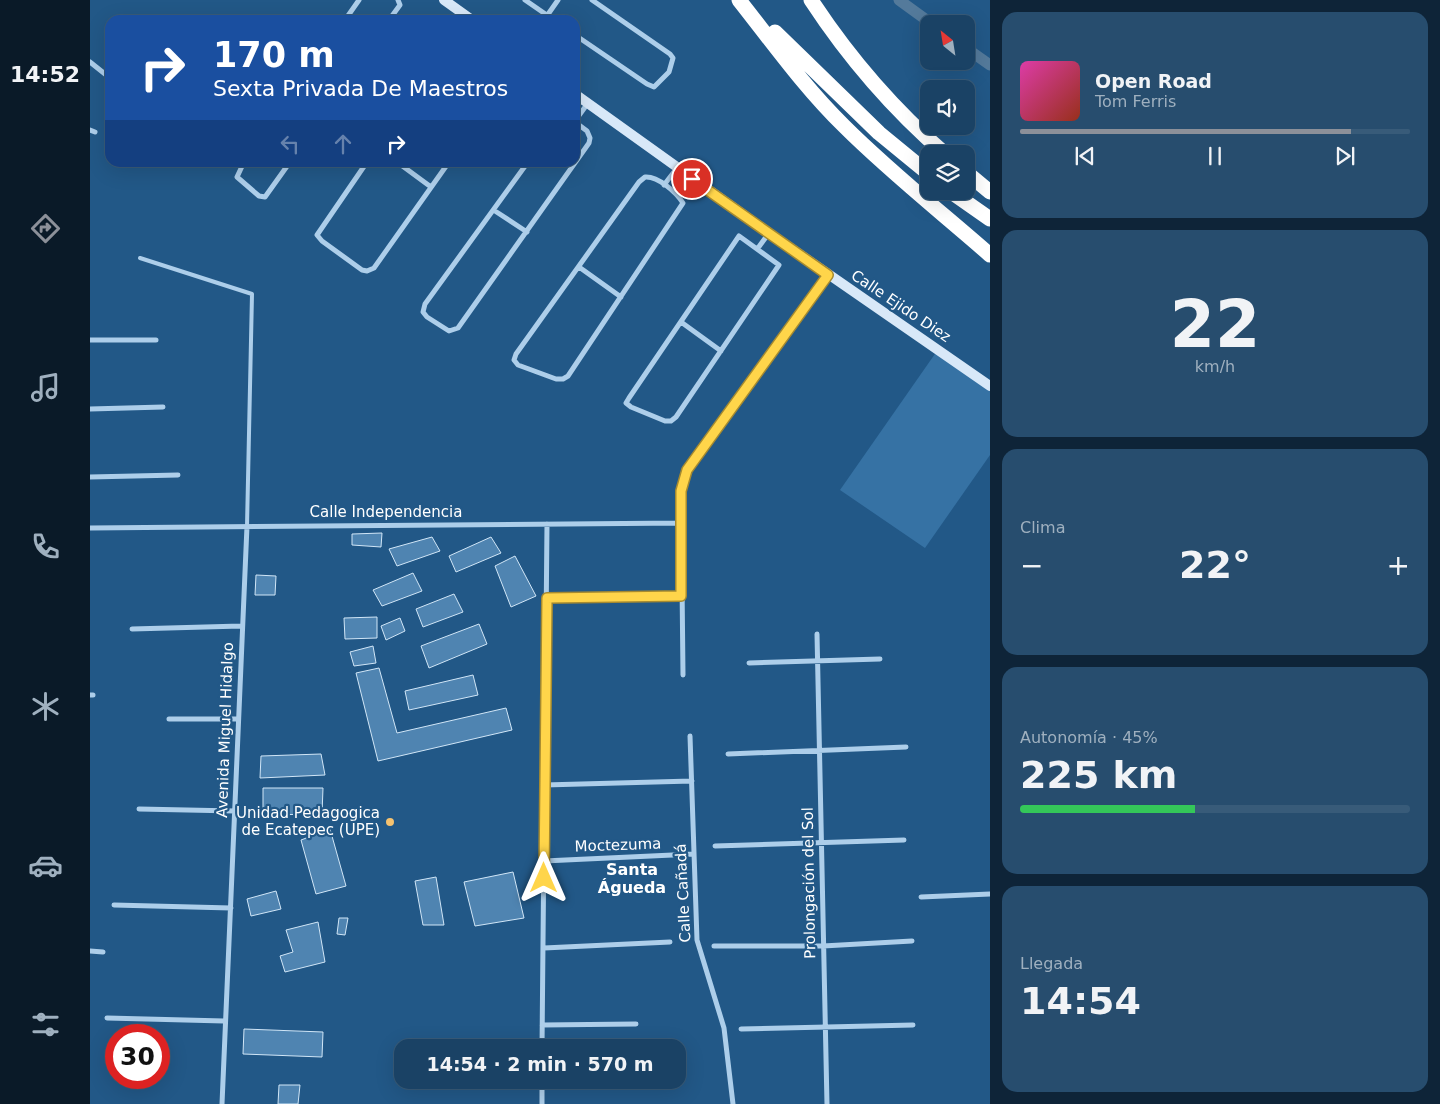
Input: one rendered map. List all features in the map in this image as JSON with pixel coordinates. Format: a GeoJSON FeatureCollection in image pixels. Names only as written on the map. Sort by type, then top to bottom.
{"type":"FeatureCollection","features":[{"type":"Feature","properties":{"kind":"highway"},"geometry":{"type":"LineString","coordinates":[[739,0],[791,66],[843,126],[924,199],[990,254]]}},
{"type":"Feature","properties":{"kind":"highway"},"geometry":{"type":"LineString","coordinates":[[744,0],[832,89],[879,133],[920,167]]}},
{"type":"Feature","properties":{"kind":"highway"},"geometry":{"type":"LineString","coordinates":[[811,0],[838,40],[876,88],[935,145]]}},
{"type":"Feature","properties":{"kind":"highway"},"geometry":{"type":"LineString","coordinates":[[975,180],[990,192]]}},
{"type":"Feature","properties":{"kind":"highway"},"geometry":{"type":"LineString","coordinates":[[963,200],[990,219]]}},
{"type":"Feature","properties":{"kind":"main road"},"geometry":{"type":"LineString","coordinates":[[444,0],[465,15]]}},
{"type":"Feature","properties":{"kind":"main road","name":"Calle Ejido Diez"},"geometry":{"type":"LineString","coordinates":[[580,97],[828,275],[990,386]]}},
{"type":"Feature","properties":{"kind":"street"},"geometry":{"type":"LineString","coordinates":[[348,15],[359,0]]}},
{"type":"Feature","properties":{"kind":"street"},"geometry":{"type":"LineString","coordinates":[[392,15],[400,4],[398,0]]}},
{"type":"Feature","properties":{"kind":"street"},"geometry":{"type":"LineString","coordinates":[[525,0],[542,15]]}},
{"type":"Feature","properties":{"kind":"street"},"geometry":{"type":"LineString","coordinates":[[547,15],[558,0]]}},
{"type":"Feature","properties":{"kind":"street"},"geometry":{"type":"LineString","coordinates":[[580,38],[654,87],[669,72],[673,58],[670,54],[592,0]]}},
{"type":"Feature","properties":{"kind":"street"},"geometry":{"type":"LineString","coordinates":[[90,62],[105,74]]}},
{"type":"Feature","properties":{"kind":"street"},"geometry":{"type":"LineString","coordinates":[[580,114],[588,103]]}},
{"type":"Feature","properties":{"kind":"street"},"geometry":{"type":"LineString","coordinates":[[580,125],[587,131],[590,138],[589,143],[580,156]]}},
{"type":"Feature","properties":{"kind":"street"},"geometry":{"type":"LineString","coordinates":[[242,167],[237,177],[259,196],[264,197],[286,167]]}},
{"type":"Feature","properties":{"kind":"street"},"geometry":{"type":"LineString","coordinates":[[364,167],[318,235],[322,241],[362,270],[367,271],[374,268],[445,167]]}},
{"type":"Feature","properties":{"kind":"street"},"geometry":{"type":"LineString","coordinates":[[404,167],[431,187]]}},
{"type":"Feature","properties":{"kind":"street"},"geometry":{"type":"LineString","coordinates":[[525,167],[495,211],[425,304],[423,312],[427,317],[449,331],[458,328],[572,167]]}},
{"type":"Feature","properties":{"kind":"street"},"geometry":{"type":"LineString","coordinates":[[664,185],[677,168]]}},
{"type":"Feature","properties":{"kind":"street"},"geometry":{"type":"LineString","coordinates":[[645,177],[651,177],[664,185],[683,203],[568,376],[563,379],[556,379],[518,365],[514,360],[516,354],[639,182],[645,177]]}},
{"type":"Feature","properties":{"kind":"street"},"geometry":{"type":"LineString","coordinates":[[495,211],[527,232]]}},
{"type":"Feature","properties":{"kind":"street"},"geometry":{"type":"LineString","coordinates":[[758,248],[769,233]]}},
{"type":"Feature","properties":{"kind":"street"},"geometry":{"type":"LineString","coordinates":[[739,236],[758,248],[779,265],[676,418],[671,421],[665,421],[631,407],[626,403],[739,236]]}},
{"type":"Feature","properties":{"kind":"street"},"geometry":{"type":"LineString","coordinates":[[579,267],[621,297]]}},
{"type":"Feature","properties":{"kind":"street"},"geometry":{"type":"LineString","coordinates":[[683,675],[681,491],[687,470],[828,275]]}},
{"type":"Feature","properties":{"kind":"street"},"geometry":{"type":"LineString","coordinates":[[681,322],[721,351]]}},
{"type":"Feature","properties":{"kind":"street"},"geometry":{"type":"LineString","coordinates":[[90,340],[156,340]]}},
{"type":"Feature","properties":{"kind":"street"},"geometry":{"type":"LineString","coordinates":[[90,408],[163,407]]}},
{"type":"Feature","properties":{"kind":"street"},"geometry":{"type":"LineString","coordinates":[[90,477],[178,475]]}},
{"type":"Feature","properties":{"kind":"street","name":"Calle Independencia"},"geometry":{"type":"LineString","coordinates":[[90,528],[682,523]]}},
{"type":"Feature","properties":{"kind":"street"},"geometry":{"type":"LineString","coordinates":[[542,1039],[547,524]]}},
{"type":"Feature","properties":{"kind":"street","name":"Avenida Miguel Hidalgo"},"geometry":{"type":"LineString","coordinates":[[222,1104],[224,1021],[235,811],[237,719],[247,526]]}},
{"type":"Feature","properties":{"kind":"street"},"geometry":{"type":"LineString","coordinates":[[547,598],[681,596]]}},
{"type":"Feature","properties":{"kind":"street"},"geometry":{"type":"LineString","coordinates":[[132,629],[242,626]]}},
{"type":"Feature","properties":{"kind":"street","name":"Prolongación del Sol"},"geometry":{"type":"LineString","coordinates":[[817,634],[827,1104]]}},
{"type":"Feature","properties":{"kind":"street"},"geometry":{"type":"LineString","coordinates":[[749,663],[880,659]]}},
{"type":"Feature","properties":{"kind":"street"},"geometry":{"type":"LineString","coordinates":[[168,719],[237,719]]}},
{"type":"Feature","properties":{"kind":"street","name":"Calle Cañadá"},"geometry":{"type":"LineString","coordinates":[[690,736],[697,940],[724,1028],[734,1104]]}},
{"type":"Feature","properties":{"kind":"street"},"geometry":{"type":"LineString","coordinates":[[728,754],[906,747]]}},
{"type":"Feature","properties":{"kind":"street"},"geometry":{"type":"LineString","coordinates":[[544,785],[692,780]]}},
{"type":"Feature","properties":{"kind":"street"},"geometry":{"type":"LineString","coordinates":[[139,809],[235,811]]}},
{"type":"Feature","properties":{"kind":"street"},"geometry":{"type":"LineString","coordinates":[[715,846],[904,840]]}},
{"type":"Feature","properties":{"kind":"street","name":"Moctezuma"},"geometry":{"type":"LineString","coordinates":[[544,861],[694,854]]}},
{"type":"Feature","properties":{"kind":"street"},"geometry":{"type":"LineString","coordinates":[[921,897],[990,894]]}},
{"type":"Feature","properties":{"kind":"street"},"geometry":{"type":"LineString","coordinates":[[114,905],[231,908]]}},
{"type":"Feature","properties":{"kind":"street"},"geometry":{"type":"LineString","coordinates":[[714,946],[823,946],[912,941]]}},
{"type":"Feature","properties":{"kind":"street"},"geometry":{"type":"LineString","coordinates":[[544,948],[670,942]]}},
{"type":"Feature","properties":{"kind":"street"},"geometry":{"type":"LineString","coordinates":[[90,951],[103,952]]}},
{"type":"Feature","properties":{"kind":"street"},"geometry":{"type":"LineString","coordinates":[[107,1018],[224,1021]]}},
{"type":"Feature","properties":{"kind":"street"},"geometry":{"type":"LineString","coordinates":[[542,1025],[636,1024]]}},
{"type":"Feature","properties":{"kind":"street"},"geometry":{"type":"LineString","coordinates":[[741,1029],[913,1025]]}},
{"type":"Feature","properties":{"kind":"street"},"geometry":{"type":"LineString","coordinates":[[542,1089],[542,1104]]}},
{"type":"Feature","properties":{"kind":"lane","name":"Avenida Miguel Hidalgo"},"geometry":{"type":"LineString","coordinates":[[140,258],[252,294],[247,526]]}},
{"type":"Feature","properties":{"kind":"shaded area"},"geometry":{"type":"Polygon","coordinates":[[[937,351],[990,388],[990,455],[925,548],[840,490],[937,351]]]}},
{"type":"Feature","properties":{"kind":"building"},"geometry":{"type":"Polygon","coordinates":[[[382,533],[381,547],[352,545],[352,534],[382,533]]]}},
{"type":"Feature","properties":{"kind":"building"},"geometry":{"type":"Polygon","coordinates":[[[432,537],[440,551],[397,566],[389,549],[432,537]]]}},
{"type":"Feature","properties":{"kind":"building"},"geometry":{"type":"Polygon","coordinates":[[[491,537],[501,553],[456,572],[449,556],[491,537]]]}},
{"type":"Feature","properties":{"kind":"building"},"geometry":{"type":"Polygon","coordinates":[[[515,556],[536,596],[511,607],[495,566],[515,556]]]}},
{"type":"Feature","properties":{"kind":"building"},"geometry":{"type":"Polygon","coordinates":[[[413,573],[422,591],[382,606],[373,590],[413,573]]]}},
{"type":"Feature","properties":{"kind":"building"},"geometry":{"type":"Polygon","coordinates":[[[256,575],[276,576],[275,595],[255,595],[256,575]]]}},
{"type":"Feature","properties":{"kind":"building"},"geometry":{"type":"Polygon","coordinates":[[[454,594],[463,612],[423,627],[416,609],[454,594]]]}},
{"type":"Feature","properties":{"kind":"building"},"geometry":{"type":"Polygon","coordinates":[[[377,617],[377,638],[345,639],[344,618],[377,617]]]}},
{"type":"Feature","properties":{"kind":"building"},"geometry":{"type":"Polygon","coordinates":[[[400,618],[405,631],[386,640],[381,626],[400,618]]]}},
{"type":"Feature","properties":{"kind":"building"},"geometry":{"type":"Polygon","coordinates":[[[479,624],[487,644],[429,668],[421,646],[479,624]]]}},
{"type":"Feature","properties":{"kind":"building"},"geometry":{"type":"Polygon","coordinates":[[[373,646],[376,663],[354,666],[350,652],[373,646]]]}},
{"type":"Feature","properties":{"kind":"building"},"geometry":{"type":"Polygon","coordinates":[[[379,668],[397,733],[506,708],[512,730],[378,761],[356,673],[379,668]]]}},
{"type":"Feature","properties":{"kind":"building"},"geometry":{"type":"Polygon","coordinates":[[[473,675],[478,695],[409,710],[405,691],[473,675]]]}},
{"type":"Feature","properties":{"kind":"building"},"geometry":{"type":"Polygon","coordinates":[[[321,754],[325,775],[260,778],[261,756],[321,754]]]}},
{"type":"Feature","properties":{"kind":"building"},"geometry":{"type":"Polygon","coordinates":[[[263,788],[323,788],[322,814],[263,815],[263,788]]]}},
{"type":"Feature","properties":{"kind":"building"},"geometry":{"type":"Polygon","coordinates":[[[330,829],[346,886],[316,894],[301,840],[330,829]]]}},
{"type":"Feature","properties":{"kind":"building"},"geometry":{"type":"Polygon","coordinates":[[[513,872],[524,918],[475,926],[464,882],[513,872]]]}},
{"type":"Feature","properties":{"kind":"building"},"geometry":{"type":"Polygon","coordinates":[[[436,877],[444,925],[423,925],[415,881],[436,877]]]}},
{"type":"Feature","properties":{"kind":"building"},"geometry":{"type":"Polygon","coordinates":[[[276,891],[281,909],[251,916],[247,899],[276,891]]]}},
{"type":"Feature","properties":{"kind":"building"},"geometry":{"type":"Polygon","coordinates":[[[339,918],[348,918],[345,935],[337,934],[339,918]]]}},
{"type":"Feature","properties":{"kind":"building"},"geometry":{"type":"Polygon","coordinates":[[[318,922],[325,962],[285,972],[280,956],[293,952],[286,930],[318,922]]]}},
{"type":"Feature","properties":{"kind":"building"},"geometry":{"type":"Polygon","coordinates":[[[244,1029],[323,1032],[322,1057],[243,1054],[244,1029]]]}},
{"type":"Feature","properties":{"kind":"building"},"geometry":{"type":"Polygon","coordinates":[[[279,1085],[300,1085],[298,1104],[278,1104],[279,1085]]]}},
{"type":"Feature","properties":{"kind":"waterway"},"geometry":{"type":"LineString","coordinates":[[899,0],[920,15]]}},
{"type":"Feature","properties":{"kind":"waterway"},"geometry":{"type":"LineString","coordinates":[[975,54],[990,65]]}},
{"type":"Feature","properties":{"kind":"place","name":"Unidad Pedagogica de Ecatepec (UPE)"},"geometry":{"type":"Point","coordinates":[390,822]}},
{"type":"Feature","properties":{"kind":"district","name":"Santa Águeda"},"geometry":{"type":"Point","coordinates":[632,878]}},
{"type":"Feature","properties":{"kind":"route"},"geometry":{"type":"LineString","coordinates":[[544,878],[547,598],[681,596],[681,491],[687,470],[828,275],[692,179]]}}]}
